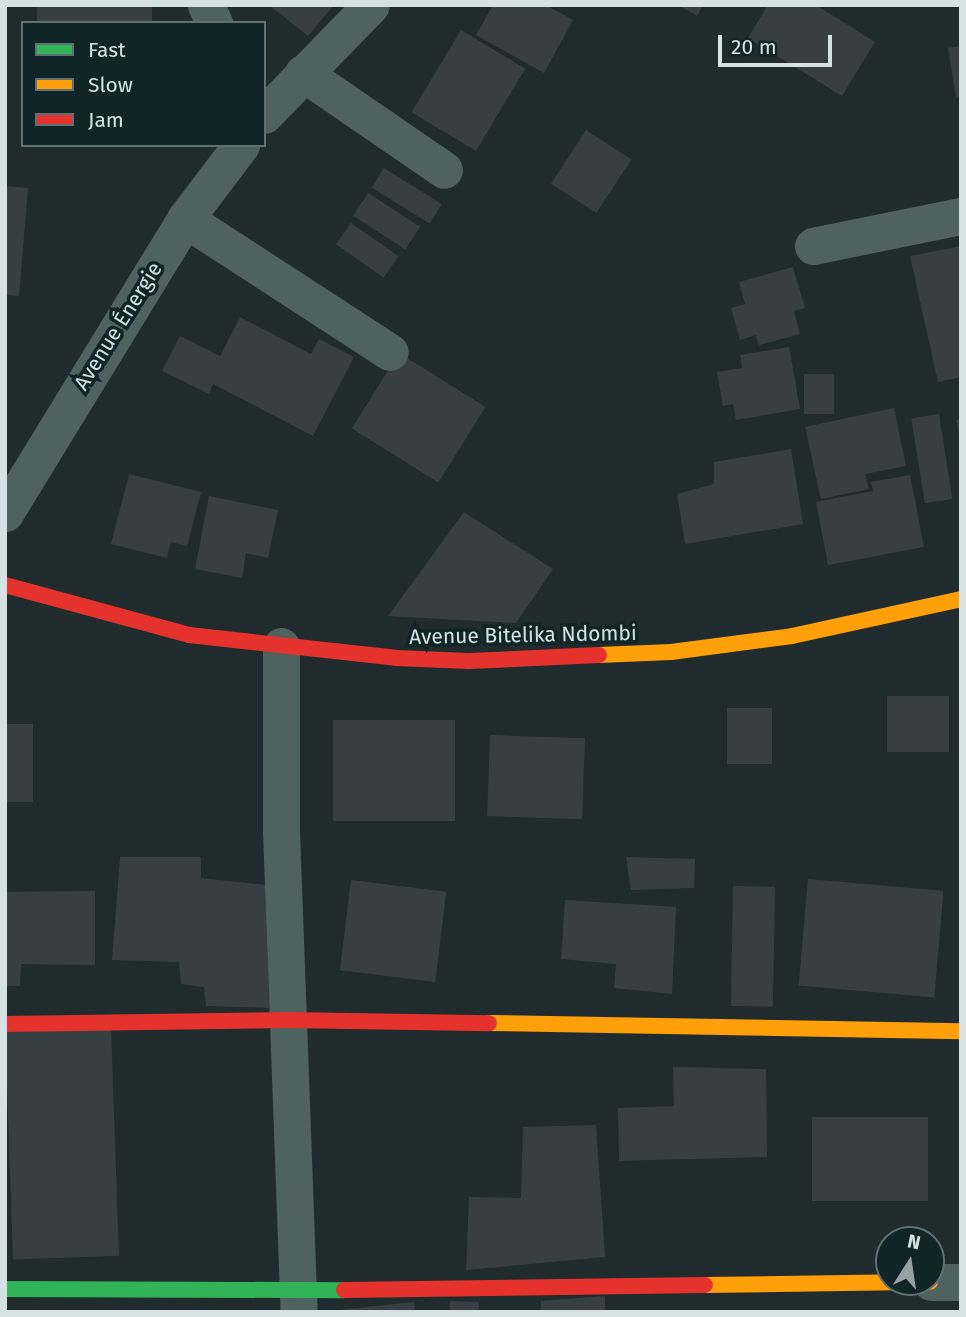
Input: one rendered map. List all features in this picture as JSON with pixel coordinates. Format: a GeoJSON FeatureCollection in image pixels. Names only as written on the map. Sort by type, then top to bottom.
{"type":"FeatureCollection","features":[{"type":"Feature","properties":{"kind":"street"},"geometry":{"type":"LineString","coordinates":[[206,5],[213,21]]}},
{"type":"Feature","properties":{"kind":"street"},"geometry":{"type":"LineString","coordinates":[[266,112],[371,5]]}},
{"type":"Feature","properties":{"kind":"street"},"geometry":{"type":"LineString","coordinates":[[303,73],[444,170]]}},
{"type":"Feature","properties":{"kind":"street","name":"Avenue Énergie"},"geometry":{"type":"LineString","coordinates":[[5,513],[185,219],[239,147]]}},
{"type":"Feature","properties":{"kind":"street"},"geometry":{"type":"LineString","coordinates":[[813,246],[961,216]]}},
{"type":"Feature","properties":{"kind":"street"},"geometry":{"type":"LineString","coordinates":[[185,219],[390,352]]}},
{"type":"Feature","properties":{"kind":"street","name":"Avenue Bitelika Ndombi"},"geometry":{"type":"LineString","coordinates":[[5,585],[189,635],[281,646],[469,661],[671,652],[792,636],[961,599]]}},
{"type":"Feature","properties":{"kind":"street"},"geometry":{"type":"LineString","coordinates":[[281,646],[287,1020],[298,1301]]}},
{"type":"Feature","properties":{"kind":"street"},"geometry":{"type":"LineString","coordinates":[[5,1024],[287,1020],[961,1031]]}},
{"type":"Feature","properties":{"kind":"street"},"geometry":{"type":"LineString","coordinates":[[5,1289],[298,1301],[875,1284]]}},
{"type":"Feature","properties":{"kind":"building"},"geometry":{"type":"Polygon","coordinates":[[[37,5],[152,5],[152,21],[37,21],[37,5]]]}},
{"type":"Feature","properties":{"kind":"building"},"geometry":{"type":"Polygon","coordinates":[[[269,5],[334,5],[308,36],[269,5]]]}},
{"type":"Feature","properties":{"kind":"building"},"geometry":{"type":"Polygon","coordinates":[[[493,5],[546,5],[573,20],[544,73],[476,35],[493,5]]]}},
{"type":"Feature","properties":{"kind":"building"},"geometry":{"type":"Polygon","coordinates":[[[678,5],[703,5],[697,16],[678,5]]]}},
{"type":"Feature","properties":{"kind":"building"},"geometry":{"type":"Polygon","coordinates":[[[768,5],[816,5],[875,42],[842,96],[748,38],[768,5]]]}},
{"type":"Feature","properties":{"kind":"building"},"geometry":{"type":"Polygon","coordinates":[[[461,30],[525,69],[476,151],[412,112],[461,30]]]}},
{"type":"Feature","properties":{"kind":"building"},"geometry":{"type":"Polygon","coordinates":[[[961,46],[961,96],[956,97],[948,48],[961,46]]]}},
{"type":"Feature","properties":{"kind":"building"},"geometry":{"type":"Polygon","coordinates":[[[586,130],[631,159],[596,213],[551,184],[586,130]]]}},
{"type":"Feature","properties":{"kind":"building"},"geometry":{"type":"Polygon","coordinates":[[[384,168],[442,204],[429,224],[372,188],[384,168]]]}},
{"type":"Feature","properties":{"kind":"building"},"geometry":{"type":"Polygon","coordinates":[[[5,186],[28,188],[19,296],[5,295],[5,186]]]}},
{"type":"Feature","properties":{"kind":"building"},"geometry":{"type":"Polygon","coordinates":[[[368,193],[420,227],[405,249],[353,216],[368,193]]]}},
{"type":"Feature","properties":{"kind":"building"},"geometry":{"type":"Polygon","coordinates":[[[351,223],[399,256],[384,278],[336,244],[351,223]]]}},
{"type":"Feature","properties":{"kind":"building"},"geometry":{"type":"Polygon","coordinates":[[[961,246],[961,377],[938,382],[910,256],[961,246]]]}},
{"type":"Feature","properties":{"kind":"building"},"geometry":{"type":"Polygon","coordinates":[[[793,267],[805,308],[794,311],[800,334],[759,345],[756,335],[740,340],[731,308],[745,304],[739,282],[793,267]]]}},
{"type":"Feature","properties":{"kind":"building"},"geometry":{"type":"Polygon","coordinates":[[[240,317],[311,354],[319,339],[354,357],[313,436],[213,384],[209,394],[162,371],[180,336],[220,356],[240,317]]]}},
{"type":"Feature","properties":{"kind":"building"},"geometry":{"type":"Polygon","coordinates":[[[789,347],[800,409],[736,420],[733,404],[723,406],[717,372],[742,368],[740,355],[789,347]]]}},
{"type":"Feature","properties":{"kind":"building"},"geometry":{"type":"Polygon","coordinates":[[[399,353],[486,407],[438,483],[352,428],[399,353]]]}},
{"type":"Feature","properties":{"kind":"building"},"geometry":{"type":"Polygon","coordinates":[[[804,374],[834,374],[834,414],[804,414],[804,374]]]}},
{"type":"Feature","properties":{"kind":"building"},"geometry":{"type":"Polygon","coordinates":[[[894,408],[906,466],[865,474],[869,489],[821,499],[805,427],[894,408]]]}},
{"type":"Feature","properties":{"kind":"building"},"geometry":{"type":"Polygon","coordinates":[[[939,414],[952,499],[925,503],[911,418],[939,414]]]}},
{"type":"Feature","properties":{"kind":"building"},"geometry":{"type":"Polygon","coordinates":[[[961,419],[961,437],[960,437],[956,420],[961,419]]]}},
{"type":"Feature","properties":{"kind":"building"},"geometry":{"type":"Polygon","coordinates":[[[791,449],[803,524],[685,544],[677,494],[714,484],[714,462],[791,449]]]}},
{"type":"Feature","properties":{"kind":"building"},"geometry":{"type":"Polygon","coordinates":[[[129,474],[201,492],[187,546],[171,542],[167,558],[111,544],[129,474]]]}},
{"type":"Feature","properties":{"kind":"building"},"geometry":{"type":"Polygon","coordinates":[[[910,475],[924,547],[828,565],[816,502],[873,491],[871,482],[910,475]]]}},
{"type":"Feature","properties":{"kind":"building"},"geometry":{"type":"Polygon","coordinates":[[[209,496],[278,510],[268,558],[246,553],[242,578],[195,569],[209,496]]]}},
{"type":"Feature","properties":{"kind":"building"},"geometry":{"type":"Polygon","coordinates":[[[464,512],[553,569],[516,623],[388,616],[464,512]]]}},
{"type":"Feature","properties":{"kind":"building"},"geometry":{"type":"Polygon","coordinates":[[[887,696],[949,696],[949,752],[887,752],[887,696]]]}},
{"type":"Feature","properties":{"kind":"building"},"geometry":{"type":"Polygon","coordinates":[[[727,708],[772,708],[772,764],[727,764],[727,708]]]}},
{"type":"Feature","properties":{"kind":"building"},"geometry":{"type":"Polygon","coordinates":[[[333,720],[455,720],[455,821],[333,821],[333,720]]]}},
{"type":"Feature","properties":{"kind":"building"},"geometry":{"type":"Polygon","coordinates":[[[5,724],[33,724],[33,802],[5,802],[5,724]]]}},
{"type":"Feature","properties":{"kind":"building"},"geometry":{"type":"Polygon","coordinates":[[[490,735],[585,738],[582,819],[487,816],[490,735]]]}},
{"type":"Feature","properties":{"kind":"building"},"geometry":{"type":"Polygon","coordinates":[[[120,857],[201,857],[201,878],[265,885],[269,1008],[206,1006],[204,987],[181,984],[179,962],[112,960],[120,857]]]}},
{"type":"Feature","properties":{"kind":"building"},"geometry":{"type":"Polygon","coordinates":[[[626,857],[695,859],[694,888],[631,890],[626,857]]]}},
{"type":"Feature","properties":{"kind":"building"},"geometry":{"type":"Polygon","coordinates":[[[808,879],[943,891],[934,997],[799,986],[808,879]]]}},
{"type":"Feature","properties":{"kind":"building"},"geometry":{"type":"Polygon","coordinates":[[[351,880],[446,892],[435,982],[340,970],[351,880]]]}},
{"type":"Feature","properties":{"kind":"building"},"geometry":{"type":"Polygon","coordinates":[[[733,886],[775,887],[773,1007],[731,1006],[733,886]]]}},
{"type":"Feature","properties":{"kind":"building"},"geometry":{"type":"Polygon","coordinates":[[[95,891],[95,965],[21,964],[20,986],[5,986],[5,892],[95,891]]]}},
{"type":"Feature","properties":{"kind":"building"},"geometry":{"type":"Polygon","coordinates":[[[565,900],[676,907],[672,994],[614,988],[616,964],[561,959],[565,900]]]}},
{"type":"Feature","properties":{"kind":"building"},"geometry":{"type":"Polygon","coordinates":[[[111,1028],[119,1256],[13,1260],[5,1032],[111,1028]]]}},
{"type":"Feature","properties":{"kind":"building"},"geometry":{"type":"Polygon","coordinates":[[[673,1067],[766,1069],[767,1157],[619,1161],[618,1108],[674,1106],[673,1067]]]}},
{"type":"Feature","properties":{"kind":"building"},"geometry":{"type":"Polygon","coordinates":[[[812,1117],[928,1117],[928,1201],[812,1201],[812,1117]]]}},
{"type":"Feature","properties":{"kind":"building"},"geometry":{"type":"Polygon","coordinates":[[[596,1125],[605,1257],[466,1270],[469,1197],[521,1198],[523,1127],[596,1125]]]}},
{"type":"Feature","properties":{"kind":"building"},"geometry":{"type":"Polygon","coordinates":[[[605,1296],[605,1312],[541,1312],[541,1301],[605,1296]]]}},
{"type":"Feature","properties":{"kind":"building"},"geometry":{"type":"Polygon","coordinates":[[[450,1301],[479,1302],[479,1312],[450,1312],[450,1301]]]}},
{"type":"Feature","properties":{"kind":"building"},"geometry":{"type":"Polygon","coordinates":[[[414,1302],[415,1312],[337,1312],[336,1310],[414,1302]]]}},
{"type":"Feature","properties":{"kind":"traffic: fast"},"geometry":{"type":"LineString","coordinates":[[5,1289],[344,1290]]}},
{"type":"Feature","properties":{"kind":"traffic: slow"},"geometry":{"type":"LineString","coordinates":[[599,655],[671,652],[792,636],[961,599]]}},
{"type":"Feature","properties":{"kind":"traffic: slow"},"geometry":{"type":"LineString","coordinates":[[489,1023],[961,1031]]}},
{"type":"Feature","properties":{"kind":"traffic: slow"},"geometry":{"type":"LineString","coordinates":[[705,1285],[875,1283]]}},
{"type":"Feature","properties":{"kind":"traffic: jam"},"geometry":{"type":"LineString","coordinates":[[5,585],[189,635],[396,658],[469,661],[599,655]]}},
{"type":"Feature","properties":{"kind":"traffic: jam"},"geometry":{"type":"LineString","coordinates":[[5,1024],[287,1020],[489,1023]]}},
{"type":"Feature","properties":{"kind":"traffic: jam"},"geometry":{"type":"LineString","coordinates":[[344,1290],[705,1285]]}}]}
